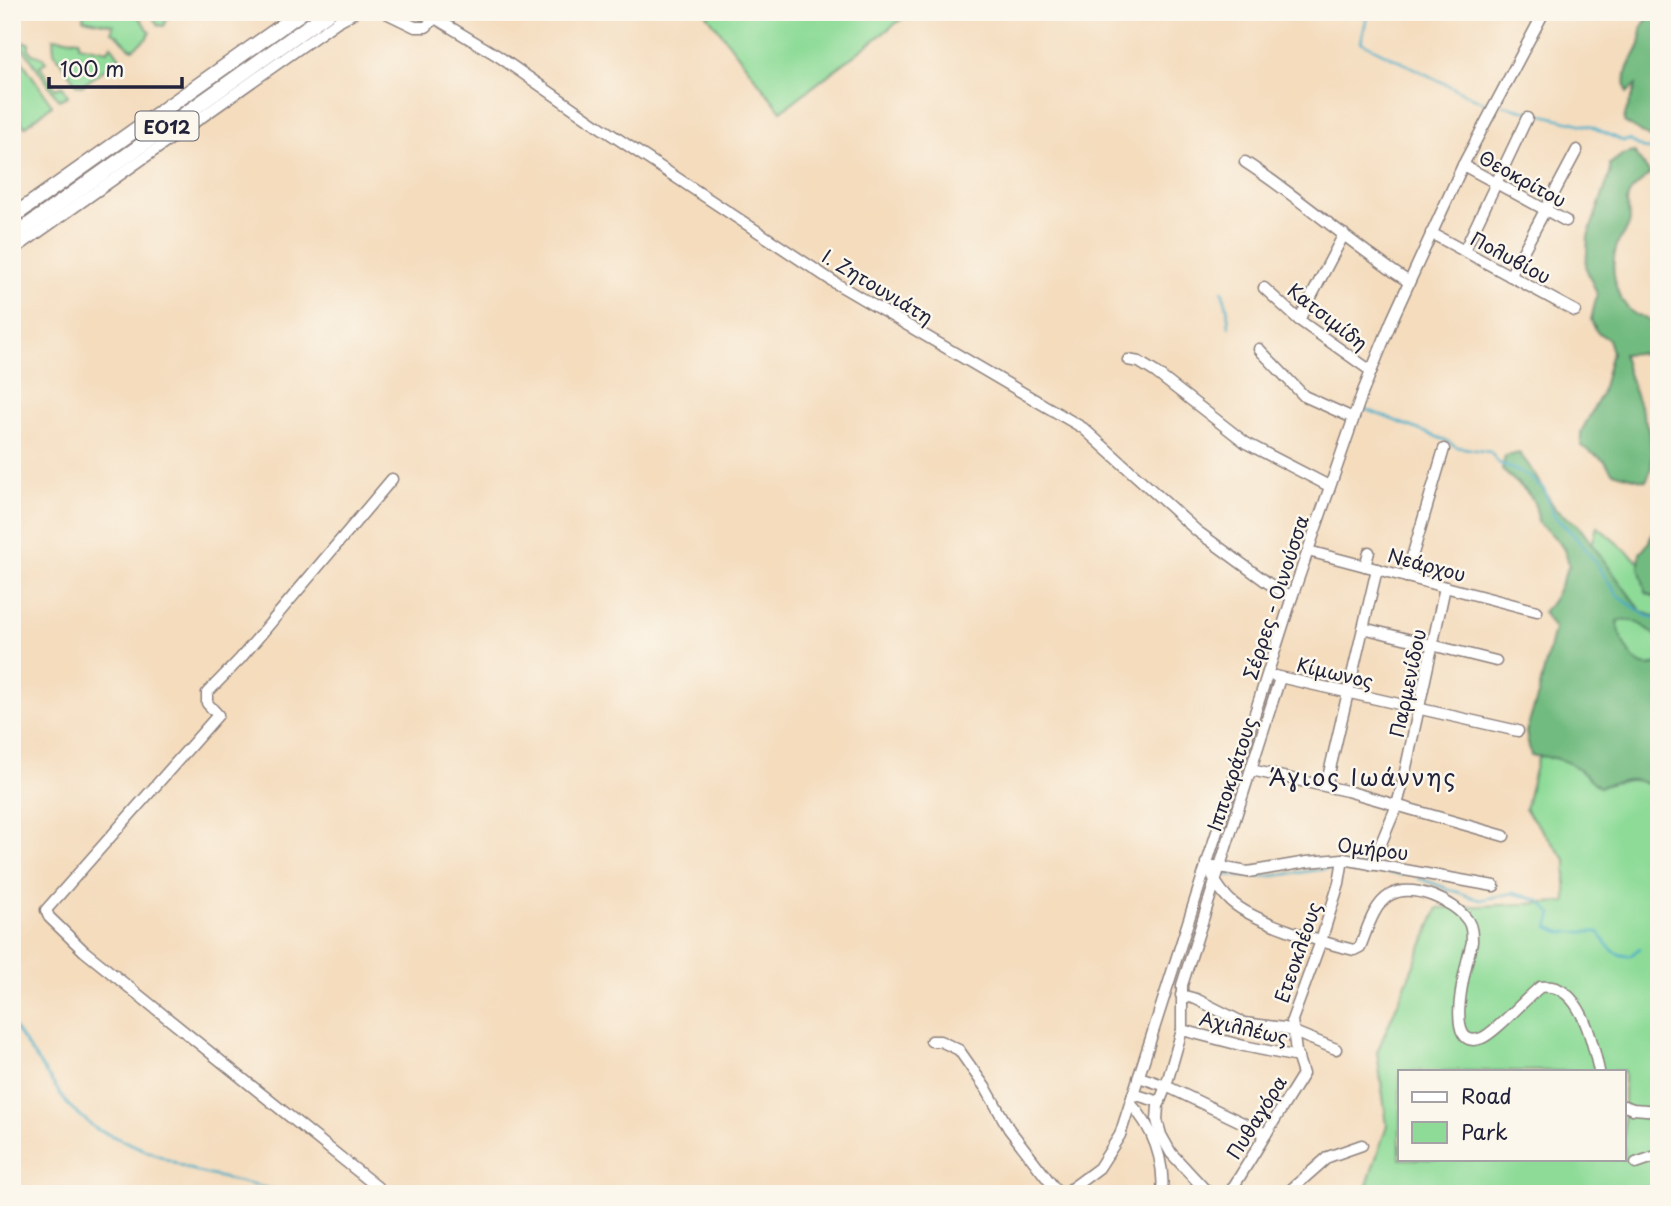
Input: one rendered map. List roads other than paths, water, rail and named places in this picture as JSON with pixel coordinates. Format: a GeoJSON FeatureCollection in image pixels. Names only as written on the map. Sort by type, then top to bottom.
{"type":"FeatureCollection","features":[{"type":"Feature","properties":{"kind":"main road","name":"ΕΟ12"},"geometry":{"type":"LineString","coordinates":[[12,218],[302,12]]}},
{"type":"Feature","properties":{"kind":"main road"},"geometry":{"type":"LineString","coordinates":[[326,14],[340,12]]}},
{"type":"Feature","properties":{"kind":"main road","name":"ΕΟ12"},"geometry":{"type":"LineString","coordinates":[[12,237],[326,14]]}},
{"type":"Feature","properties":{"kind":"street"},"geometry":{"type":"LineString","coordinates":[[12,251],[338,21],[355,12]]}},
{"type":"Feature","properties":{"kind":"street"},"geometry":{"type":"LineString","coordinates":[[384,12],[415,27],[426,27],[433,15]]}},
{"type":"Feature","properties":{"kind":"street","name":"Ι. Ζητουνιάτη"},"geometry":{"type":"LineString","coordinates":[[416,12],[433,15],[513,66],[837,284],[1083,428],[1197,531],[1268,583],[1292,597]]}},
{"type":"Feature","properties":{"kind":"street","name":"Σέρρες - Οινούσσα"},"geometry":{"type":"LineString","coordinates":[[1061,1194],[1078,1190],[1104,1163],[1120,1135],[1206,863],[1274,676],[1292,597],[1353,418],[1431,233],[1463,165],[1544,12]]}},
{"type":"Feature","properties":{"kind":"street"},"geometry":{"type":"LineString","coordinates":[[1464,251],[1527,118]]}},
{"type":"Feature","properties":{"kind":"street"},"geometry":{"type":"LineString","coordinates":[[1510,276],[1577,149]]}},
{"type":"Feature","properties":{"kind":"street"},"geometry":{"type":"LineString","coordinates":[[1245,162],[1289,190],[1409,282]]}},
{"type":"Feature","properties":{"kind":"street","name":"Θεοκρίτου"},"geometry":{"type":"LineString","coordinates":[[1463,165],[1566,221]]}},
{"type":"Feature","properties":{"kind":"street","name":"Πολυβίου"},"geometry":{"type":"LineString","coordinates":[[1431,233],[1575,311]]}},
{"type":"Feature","properties":{"kind":"street"},"geometry":{"type":"LineString","coordinates":[[1298,320],[1344,234]]}},
{"type":"Feature","properties":{"kind":"street","name":"Κατσιμίδη"},"geometry":{"type":"LineString","coordinates":[[1264,288],[1298,320],[1371,371]]}},
{"type":"Feature","properties":{"kind":"street"},"geometry":{"type":"LineString","coordinates":[[1259,349],[1304,396],[1353,418]]}},
{"type":"Feature","properties":{"kind":"street"},"geometry":{"type":"LineString","coordinates":[[1128,359],[1155,372],[1246,443],[1329,486]]}},
{"type":"Feature","properties":{"kind":"street"},"geometry":{"type":"LineString","coordinates":[[1406,577],[1444,449]]}},
{"type":"Feature","properties":{"kind":"street"},"geometry":{"type":"LineString","coordinates":[[386,1194],[84,951],[49,917],[46,910],[218,715],[207,703],[207,693],[240,659],[392,479]]}},
{"type":"Feature","properties":{"kind":"street","name":"Νεάρχου"},"geometry":{"type":"LineString","coordinates":[[1308,551],[1537,611]]}},
{"type":"Feature","properties":{"kind":"street"},"geometry":{"type":"LineString","coordinates":[[1365,566],[1368,552]]}},
{"type":"Feature","properties":{"kind":"street"},"geometry":{"type":"LineString","coordinates":[[1326,786],[1377,569]]}},
{"type":"Feature","properties":{"kind":"street","name":"Παρμενίδου"},"geometry":{"type":"LineString","coordinates":[[1372,865],[1397,805],[1445,587]]}},
{"type":"Feature","properties":{"kind":"street"},"geometry":{"type":"LineString","coordinates":[[1363,628],[1496,661]]}},
{"type":"Feature","properties":{"kind":"street","name":"Κίμωνος"},"geometry":{"type":"LineString","coordinates":[[1274,676],[1518,731]]}},
{"type":"Feature","properties":{"kind":"street","name":"Ιπποκράτους"},"geometry":{"type":"LineString","coordinates":[[1160,1102],[1182,1030],[1181,985],[1251,770],[1274,676]]}},
{"type":"Feature","properties":{"kind":"street"},"geometry":{"type":"LineString","coordinates":[[1251,770],[1326,786],[1504,836]]}},
{"type":"Feature","properties":{"kind":"street","name":"Ομήρου"},"geometry":{"type":"LineString","coordinates":[[1206,863],[1248,872],[1343,859],[1494,886]]}},
{"type":"Feature","properties":{"kind":"street","name":"Ετεοκλέους"},"geometry":{"type":"LineString","coordinates":[[1298,1056],[1293,1014],[1321,942],[1339,883],[1343,859]]}},
{"type":"Feature","properties":{"kind":"street"},"geometry":{"type":"LineString","coordinates":[[1206,863],[1215,881],[1241,909],[1321,942],[1357,950],[1379,906],[1386,898],[1399,892],[1434,895],[1461,914],[1468,921],[1472,932],[1458,1013],[1458,1026],[1464,1035],[1473,1040],[1483,1038],[1540,987],[1557,988],[1566,993],[1576,1005],[1590,1032],[1600,1070]]}},
{"type":"Feature","properties":{"kind":"street"},"geometry":{"type":"LineString","coordinates":[[1181,995],[1244,1023],[1279,1026],[1336,1049]]}},
{"type":"Feature","properties":{"kind":"street","name":"Αχιλλέως"},"geometry":{"type":"LineString","coordinates":[[1182,1030],[1298,1056]]}},
{"type":"Feature","properties":{"kind":"street"},"geometry":{"type":"LineString","coordinates":[[931,1041],[940,1041],[959,1050],[987,1090],[1009,1129],[1061,1194]]}},
{"type":"Feature","properties":{"kind":"street","name":"Πυθαγόρα"},"geometry":{"type":"LineString","coordinates":[[1229,1194],[1300,1080],[1302,1067],[1298,1056]]}},
{"type":"Feature","properties":{"kind":"street"},"geometry":{"type":"LineString","coordinates":[[1139,1077],[1166,1086],[1266,1134]]}},
{"type":"Feature","properties":{"kind":"street"},"geometry":{"type":"LineString","coordinates":[[1132,1098],[1160,1102],[1157,1116],[1161,1135],[1171,1153],[1209,1194]]}},
{"type":"Feature","properties":{"kind":"street"},"geometry":{"type":"LineString","coordinates":[[1132,1098],[1156,1147],[1161,1165],[1162,1194]]}},
{"type":"Feature","properties":{"kind":"street"},"geometry":{"type":"LineString","coordinates":[[1626,1107],[1659,1111]]}},
{"type":"Feature","properties":{"kind":"street"},"geometry":{"type":"LineString","coordinates":[[1286,1194],[1328,1157],[1362,1144]]}},
{"type":"Feature","properties":{"kind":"street"},"geometry":{"type":"LineString","coordinates":[[1636,1163],[1659,1155]]}},
{"type":"Feature","properties":{"kind":"waterway"},"geometry":{"type":"LineString","coordinates":[[1368,12],[1361,42],[1482,102],[1487,102]]}},
{"type":"Feature","properties":{"kind":"waterway"},"geometry":{"type":"LineString","coordinates":[[1503,105],[1592,127],[1623,141],[1629,140],[1642,148],[1659,151]]}},
{"type":"Feature","properties":{"kind":"waterway"},"geometry":{"type":"LineString","coordinates":[[1222,291],[1229,327]]}},
{"type":"Feature","properties":{"kind":"waterway"},"geometry":{"type":"LineString","coordinates":[[1365,409],[1457,447],[1490,452],[1499,463],[1528,476],[1544,489],[1554,516],[1594,560],[1617,595],[1645,615],[1659,620]]}},
{"type":"Feature","properties":{"kind":"waterway"},"geometry":{"type":"LineString","coordinates":[[1350,866],[1401,875]]}},
{"type":"Feature","properties":{"kind":"waterway"},"geometry":{"type":"LineString","coordinates":[[1222,874],[1264,876],[1335,868]]}},
{"type":"Feature","properties":{"kind":"waterway"},"geometry":{"type":"LineString","coordinates":[[1418,878],[1480,900],[1513,893],[1540,901],[1552,914],[1548,927],[1561,932],[1599,932],[1611,949],[1624,956],[1630,956],[1640,948]]}},
{"type":"Feature","properties":{"kind":"waterway"},"geometry":{"type":"LineString","coordinates":[[12,1024],[68,1105],[96,1129],[197,1172],[292,1194]]}},
{"type":"Feature","properties":{"kind":"district","name":"Άγιος Ιωάννης"},"geometry":{"type":"Point","coordinates":[1363,776]}}]}
